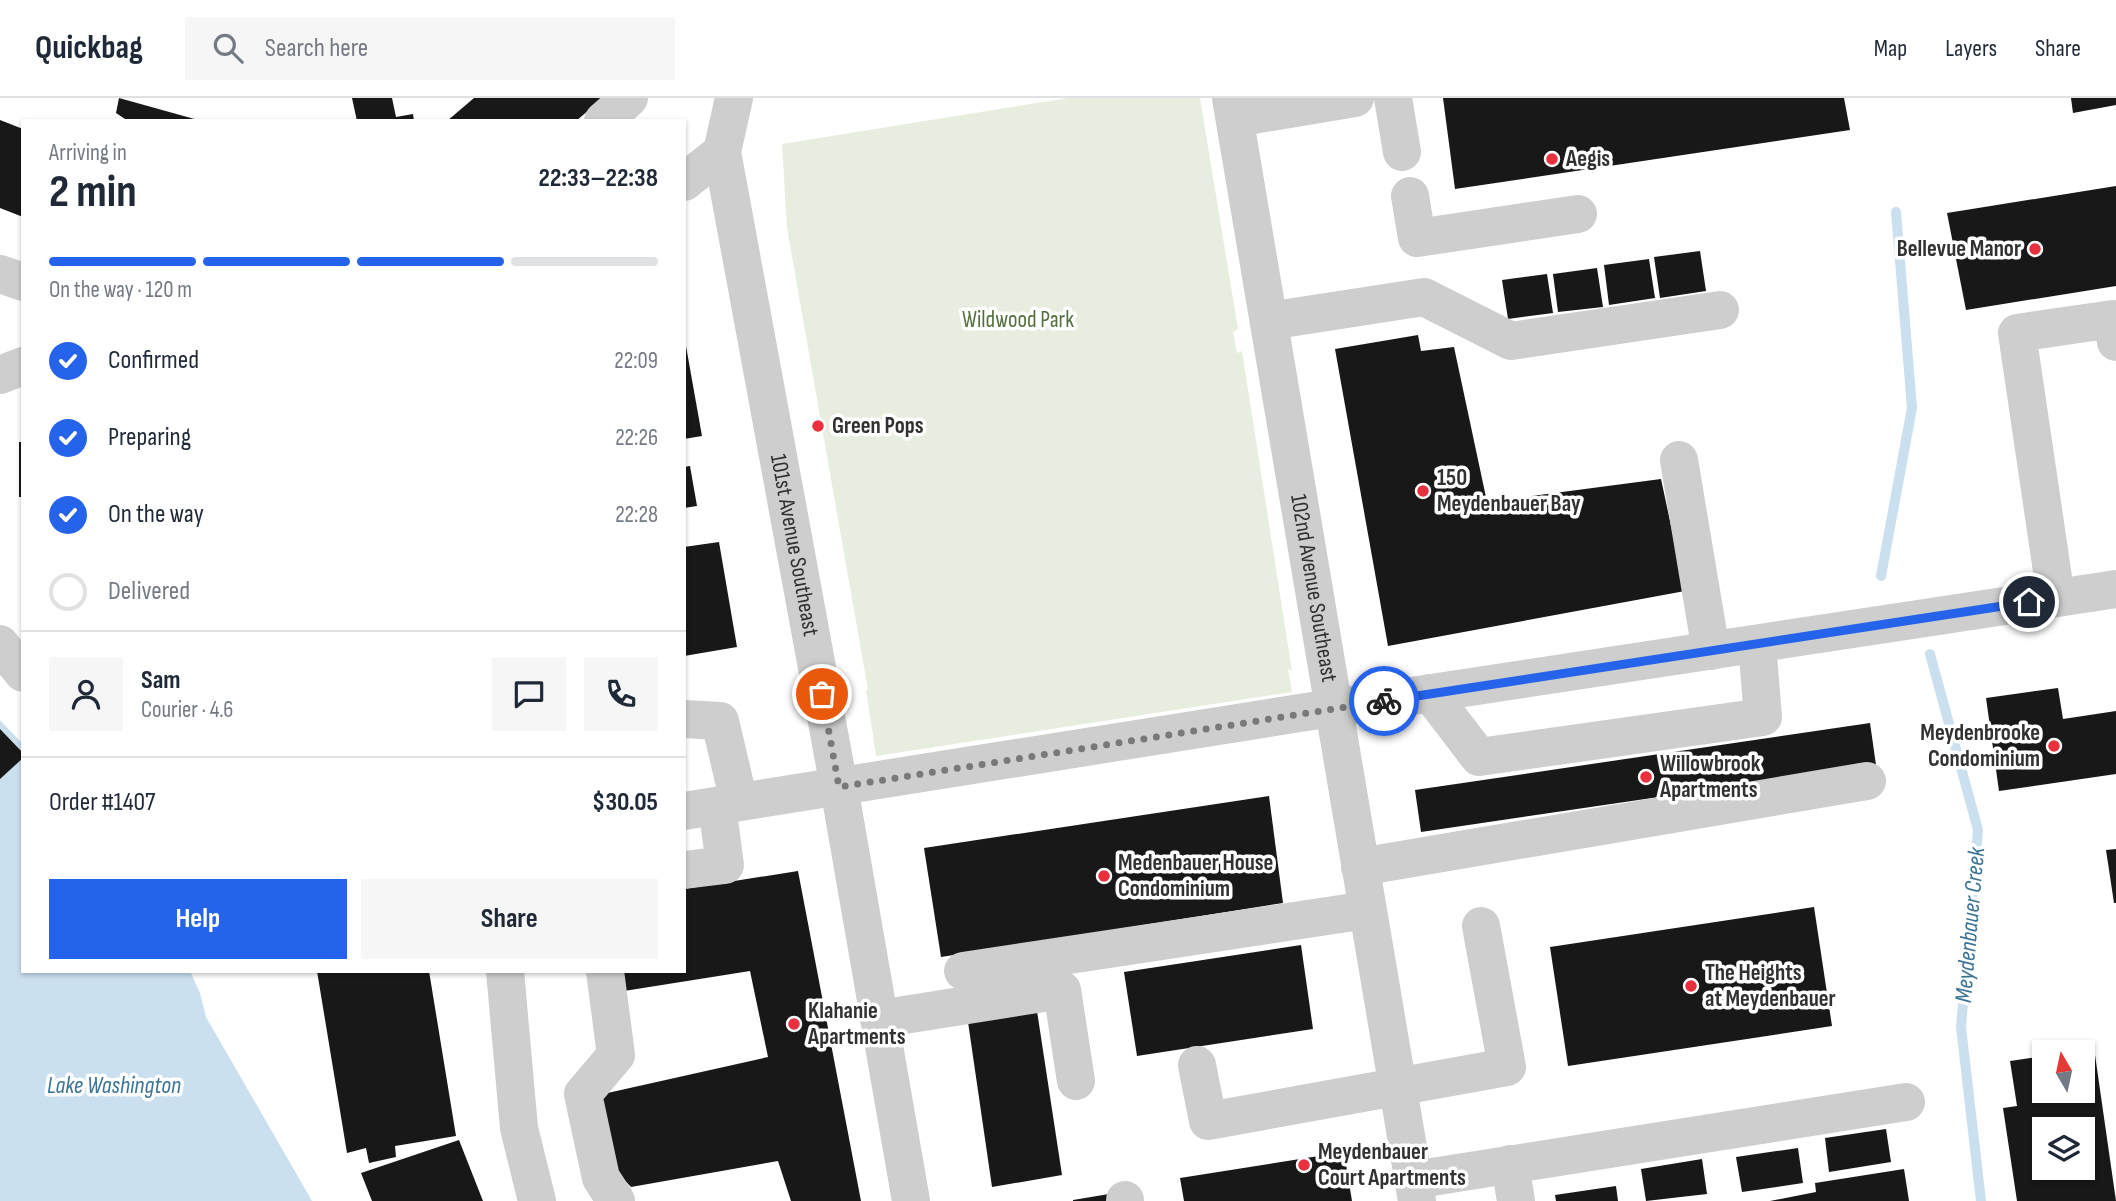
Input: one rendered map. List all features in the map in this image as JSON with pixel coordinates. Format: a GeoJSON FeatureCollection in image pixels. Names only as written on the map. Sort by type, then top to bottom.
{"type":"FeatureCollection","features":[{"type":"Feature","properties":{"kind":"street"},"geometry":{"type":"LineString","coordinates":[[605,119],[629,98]]}},
{"type":"Feature","properties":{"kind":"street"},"geometry":{"type":"LineString","coordinates":[[1233,108],[1355,98]]}},
{"type":"Feature","properties":{"kind":"street"},"geometry":{"type":"LineString","coordinates":[[1393,98],[1402,152]]}},
{"type":"Feature","properties":{"kind":"street","name":"101st Avenue Southeast"},"geometry":{"type":"LineString","coordinates":[[728,102],[722,152],[839,787],[911,1201]]}},
{"type":"Feature","properties":{"kind":"street","name":"102nd Avenue Southeast"},"geometry":{"type":"LineString","coordinates":[[1233,108],[1415,1190]]}},
{"type":"Feature","properties":{"kind":"street"},"geometry":{"type":"LineString","coordinates":[[686,180],[722,152]]}},
{"type":"Feature","properties":{"kind":"street"},"geometry":{"type":"LineString","coordinates":[[1410,196],[1417,238],[1578,214]]}},
{"type":"Feature","properties":{"kind":"street"},"geometry":{"type":"LineString","coordinates":[[0,274],[21,281]]}},
{"type":"Feature","properties":{"kind":"street"},"geometry":{"type":"LineString","coordinates":[[1269,321],[1424,297],[1511,341],[1720,310]]}},
{"type":"Feature","properties":{"kind":"street"},"geometry":{"type":"LineString","coordinates":[[2056,598],[2017,333],[2113,319],[2116,342]]}},
{"type":"Feature","properties":{"kind":"street"},"geometry":{"type":"LineString","coordinates":[[0,375],[21,367]]}},
{"type":"Feature","properties":{"kind":"street"},"geometry":{"type":"LineString","coordinates":[[1679,460],[1711,651]]}},
{"type":"Feature","properties":{"kind":"street"},"geometry":{"type":"LineString","coordinates":[[713,806],[2116,589]]}},
{"type":"Feature","properties":{"kind":"street"},"geometry":{"type":"LineString","coordinates":[[0,644],[21,670]]}},
{"type":"Feature","properties":{"kind":"street"},"geometry":{"type":"LineString","coordinates":[[1430,693],[1479,757],[1749,719],[1763,716],[1757,644]]}},
{"type":"Feature","properties":{"kind":"street"},"geometry":{"type":"LineString","coordinates":[[686,719],[720,721],[713,806],[725,865],[686,870]]}},
{"type":"Feature","properties":{"kind":"street"},"geometry":{"type":"LineString","coordinates":[[1360,867],[1867,781]]}},
{"type":"Feature","properties":{"kind":"street"},"geometry":{"type":"LineString","coordinates":[[963,971],[1367,910]]}},
{"type":"Feature","properties":{"kind":"street"},"geometry":{"type":"LineString","coordinates":[[1197,1065],[1208,1121],[1507,1067],[1481,926]]}},
{"type":"Feature","properties":{"kind":"street"},"geometry":{"type":"LineString","coordinates":[[505,973],[519,1128],[537,1201]]}},
{"type":"Feature","properties":{"kind":"street"},"geometry":{"type":"LineString","coordinates":[[605,973],[616,1055],[583,1094],[601,1178],[616,1201]]}},
{"type":"Feature","properties":{"kind":"street"},"geometry":{"type":"LineString","coordinates":[[879,1019],[1062,990],[1076,1081]]}},
{"type":"Feature","properties":{"kind":"street"},"geometry":{"type":"LineString","coordinates":[[1415,1190],[1513,1183],[1906,1102]]}},
{"type":"Feature","properties":{"kind":"green space","name":"Wildwood Park"},"geometry":{"type":"Polygon","coordinates":[[[1068,98],[1200,98],[1238,329],[1233,332],[1237,353],[1242,351],[1292,671],[1288,669],[1292,692],[876,756],[868,690],[787,228],[782,144],[1068,98]]]}},
{"type":"Feature","properties":{"kind":"water","name":"Lake Washington"},"geometry":{"type":"Polygon","coordinates":[[[0,720],[21,742],[21,973],[191,973],[200,993],[206,1017],[312,1201],[0,1201],[0,720]]]}},
{"type":"Feature","properties":{"kind":"building"},"geometry":{"type":"Polygon","coordinates":[[[119,98],[194,119],[125,119],[116,113],[119,98]]]}},
{"type":"Feature","properties":{"kind":"building"},"geometry":{"type":"Polygon","coordinates":[[[352,98],[392,98],[396,117],[413,114],[414,119],[357,119],[352,98]]]}},
{"type":"Feature","properties":{"kind":"building"},"geometry":{"type":"Polygon","coordinates":[[[474,98],[603,98],[578,119],[449,119],[474,98]]]}},
{"type":"Feature","properties":{"kind":"building","name":"Aegis"},"geometry":{"type":"Polygon","coordinates":[[[1443,98],[1844,98],[1850,130],[1455,189],[1443,98]]]}},
{"type":"Feature","properties":{"kind":"building"},"geometry":{"type":"Polygon","coordinates":[[[2071,98],[2116,98],[2116,105],[2073,113],[2071,98]]]}},
{"type":"Feature","properties":{"kind":"building"},"geometry":{"type":"Polygon","coordinates":[[[0,120],[21,128],[21,216],[0,208],[0,120]]]}},
{"type":"Feature","properties":{"kind":"building","name":"Bellevue Manor"},"geometry":{"type":"Polygon","coordinates":[[[2116,186],[2116,286],[1966,310],[1947,213],[2116,186]]]}},
{"type":"Feature","properties":{"kind":"building"},"geometry":{"type":"Polygon","coordinates":[[[1700,251],[1706,291],[1660,298],[1654,257],[1700,251]]]}},
{"type":"Feature","properties":{"kind":"building"},"geometry":{"type":"Polygon","coordinates":[[[1649,259],[1655,298],[1609,305],[1604,265],[1649,259]]]}},
{"type":"Feature","properties":{"kind":"building"},"geometry":{"type":"Polygon","coordinates":[[[1597,268],[1603,307],[1558,312],[1553,274],[1597,268]]]}},
{"type":"Feature","properties":{"kind":"building"},"geometry":{"type":"Polygon","coordinates":[[[1547,274],[1553,313],[1508,319],[1502,280],[1547,274]]]}},
{"type":"Feature","properties":{"kind":"building","name":"150 Meydenbauer Bay"},"geometry":{"type":"Polygon","coordinates":[[[1418,335],[1421,351],[1454,347],[1487,502],[1661,479],[1685,591],[1388,646],[1335,349],[1418,335]]]}},
{"type":"Feature","properties":{"kind":"building"},"geometry":{"type":"Polygon","coordinates":[[[686,346],[702,436],[686,439],[686,346]]]}},
{"type":"Feature","properties":{"kind":"building"},"geometry":{"type":"Polygon","coordinates":[[[19,442],[21,442],[21,497],[19,442]]]}},
{"type":"Feature","properties":{"kind":"building"},"geometry":{"type":"Polygon","coordinates":[[[690,466],[697,506],[686,508],[686,467],[690,466]]]}},
{"type":"Feature","properties":{"kind":"building"},"geometry":{"type":"Polygon","coordinates":[[[719,542],[737,647],[686,656],[686,547],[719,542]]]}},
{"type":"Feature","properties":{"kind":"building","name":"Meydenbrooke Condominium"},"geometry":{"type":"Polygon","coordinates":[[[2058,688],[2063,719],[2116,711],[2116,774],[1999,791],[1986,698],[2058,688]]]}},
{"type":"Feature","properties":{"kind":"building","name":"Willowbrook Apartments"},"geometry":{"type":"Polygon","coordinates":[[[1870,723],[1876,765],[1421,832],[1415,790],[1870,723]]]}},
{"type":"Feature","properties":{"kind":"building"},"geometry":{"type":"Polygon","coordinates":[[[0,729],[21,751],[21,760],[0,779],[0,729]]]}},
{"type":"Feature","properties":{"kind":"building","name":"Medenbauer House Condominium"},"geometry":{"type":"Polygon","coordinates":[[[1269,796],[1283,903],[941,957],[924,848],[1269,796]]]}},
{"type":"Feature","properties":{"kind":"building"},"geometry":{"type":"Polygon","coordinates":[[[2116,849],[2116,903],[2114,903],[2106,850],[2116,849]]]}},
{"type":"Feature","properties":{"kind":"building","name":"Klahanie Apartments"},"geometry":{"type":"Polygon","coordinates":[[[798,871],[861,1201],[791,1201],[778,1161],[631,1187],[597,1151],[603,1094],[768,1057],[750,971],[624,991],[620,973],[686,973],[686,889],[798,871]]]}},
{"type":"Feature","properties":{"kind":"building","name":"The Heights at Meydenbauer"},"geometry":{"type":"Polygon","coordinates":[[[1814,907],[1832,1026],[1568,1066],[1550,947],[1814,907]]]}},
{"type":"Feature","properties":{"kind":"building"},"geometry":{"type":"Polygon","coordinates":[[[1301,945],[1313,1029],[1137,1056],[1124,972],[1301,945]]]}},
{"type":"Feature","properties":{"kind":"building"},"geometry":{"type":"Polygon","coordinates":[[[317,973],[429,973],[456,1136],[395,1146],[396,1157],[369,1163],[366,1148],[347,1153],[317,973]]]}},
{"type":"Feature","properties":{"kind":"building"},"geometry":{"type":"Polygon","coordinates":[[[1037,1011],[1062,1175],[992,1187],[968,1022],[1037,1011]]]}},
{"type":"Feature","properties":{"kind":"building"},"geometry":{"type":"Polygon","coordinates":[[[2095,1055],[2116,1201],[2017,1201],[2003,1108],[2017,1106],[2010,1061],[2032,1058],[2032,1103],[2095,1103],[2095,1055]]]}},
{"type":"Feature","properties":{"kind":"building"},"geometry":{"type":"Polygon","coordinates":[[[1886,1129],[1891,1162],[1829,1172],[1825,1138],[1886,1129]]]}},
{"type":"Feature","properties":{"kind":"building"},"geometry":{"type":"Polygon","coordinates":[[[459,1140],[483,1201],[372,1201],[361,1173],[459,1140]]]}},
{"type":"Feature","properties":{"kind":"building"},"geometry":{"type":"Polygon","coordinates":[[[1798,1148],[1803,1183],[1742,1192],[1736,1157],[1798,1148]]]}},
{"type":"Feature","properties":{"kind":"building","name":"Meydenbauer Court Apartments"},"geometry":{"type":"Polygon","coordinates":[[[1344,1152],[1352,1201],[1184,1201],[1180,1178],[1344,1152]]]}},
{"type":"Feature","properties":{"kind":"building"},"geometry":{"type":"Polygon","coordinates":[[[1702,1159],[1707,1194],[1646,1201],[1641,1169],[1702,1159]]]}},
{"type":"Feature","properties":{"kind":"building"},"geometry":{"type":"Polygon","coordinates":[[[1904,1169],[1909,1201],[1770,1201],[1816,1192],[1815,1183],[1904,1169]]]}},
{"type":"Feature","properties":{"kind":"building"},"geometry":{"type":"Polygon","coordinates":[[[1616,1186],[1618,1201],[1556,1201],[1555,1195],[1616,1186]]]}},
{"type":"Feature","properties":{"kind":"building"},"geometry":{"type":"Polygon","coordinates":[[[1109,1194],[1111,1201],[1073,1201],[1073,1200],[1109,1194]]]}},
{"type":"Feature","properties":{"kind":"waterway","name":"Meydenbauer Creek"},"geometry":{"type":"LineString","coordinates":[[1881,576],[1912,408],[1896,212]]}},
{"type":"Feature","properties":{"kind":"waterway","name":"Meydenbauer Creek"},"geometry":{"type":"LineString","coordinates":[[1930,654],[1978,830],[1961,1027],[1981,1201]]}},
{"type":"Feature","properties":{"kind":"way so far"},"geometry":{"type":"LineString","coordinates":[[822,694],[839,787],[1384,701]]}},
{"type":"Feature","properties":{"kind":"place","name":"Aegis"},"geometry":{"type":"Point","coordinates":[1552,159]}},
{"type":"Feature","properties":{"kind":"place","name":"Bellevue Manor"},"geometry":{"type":"Point","coordinates":[2035,249]}},
{"type":"Feature","properties":{"kind":"place","name":"Green Pops"},"geometry":{"type":"Point","coordinates":[818,426]}},
{"type":"Feature","properties":{"kind":"place","name":"150 Meydenbauer Bay"},"geometry":{"type":"Point","coordinates":[1423,491]}},
{"type":"Feature","properties":{"kind":"place","name":"Meydenbrooke Condominium"},"geometry":{"type":"Point","coordinates":[2054,746]}},
{"type":"Feature","properties":{"kind":"place","name":"Willowbrook Apartments"},"geometry":{"type":"Point","coordinates":[1646,777]}},
{"type":"Feature","properties":{"kind":"place","name":"Medenbauer House Condominium"},"geometry":{"type":"Point","coordinates":[1104,876]}},
{"type":"Feature","properties":{"kind":"place","name":"The Heights at Meydenbauer"},"geometry":{"type":"Point","coordinates":[1691,986]}},
{"type":"Feature","properties":{"kind":"place","name":"Klahanie Apartments"},"geometry":{"type":"Point","coordinates":[794,1024]}},
{"type":"Feature","properties":{"kind":"place","name":"Meydenbauer Court Apartments"},"geometry":{"type":"Point","coordinates":[1304,1165]}},
{"type":"Feature","properties":{"kind":"route"},"geometry":{"type":"LineString","coordinates":[[1384,701],[2029,602]]}}]}
